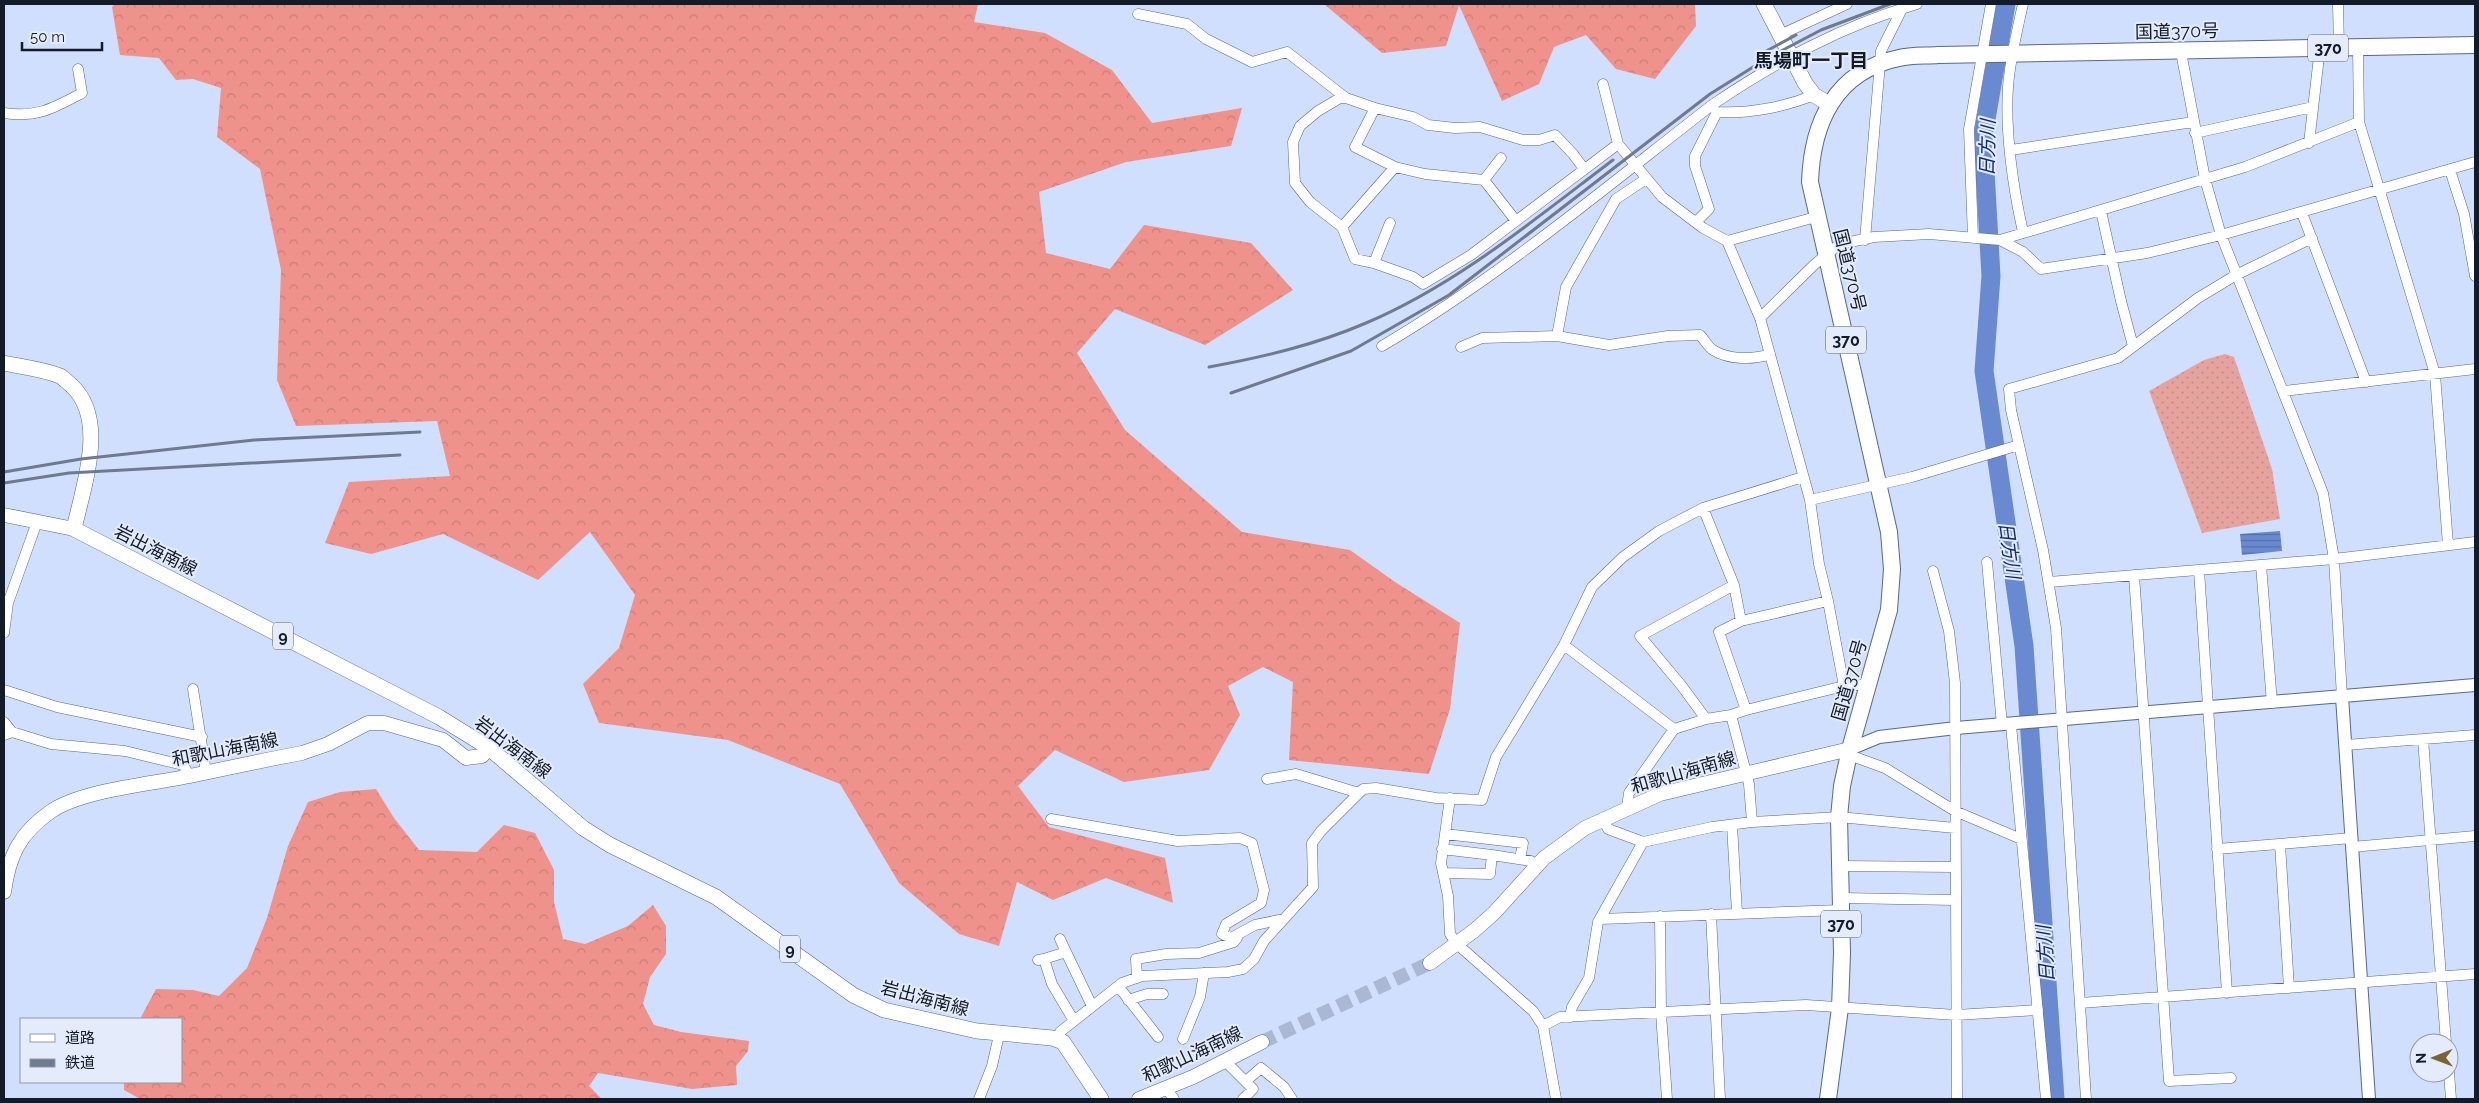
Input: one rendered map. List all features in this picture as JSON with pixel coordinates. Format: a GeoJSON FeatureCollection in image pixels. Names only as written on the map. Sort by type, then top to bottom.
{"type":"FeatureCollection","features":[{"type":"Feature","properties":{"kind":"highway","name":"国道370号"},"geometry":{"type":"LineString","coordinates":[[1828,1099],[1840,1008],[1841,904],[1839,817],[1849,752],[1889,610],[1892,569],[1889,532],[1827,255],[1816,217],[1810,182],[1811,155],[1829,104],[1846,85],[1879,64],[1900,58],[1986,54],[2181,52],[2475,45]]}},
{"type":"Feature","properties":{"kind":"main road"},"geometry":{"type":"LineString","coordinates":[[1764,4],[1804,83],[1814,95],[1829,104]]}},
{"type":"Feature","properties":{"kind":"main road"},"geometry":{"type":"LineString","coordinates":[[4,364],[61,377],[77,392],[85,404],[90,421],[91,443],[74,529],[4,515]]}},
{"type":"Feature","properties":{"kind":"main road","name":"岩出海南線"},"geometry":{"type":"LineString","coordinates":[[74,529],[439,717],[489,748],[583,828],[610,845],[716,897],[853,995],[884,1010],[999,1035],[1058,1039]]}},
{"type":"Feature","properties":{"kind":"main road","name":"和歌山海南線"},"geometry":{"type":"LineString","coordinates":[[4,892],[7,854],[30,829],[52,811],[77,800],[127,787],[302,753],[328,744],[368,723],[384,723],[425,733],[443,740],[466,758],[482,756],[489,748]]}},
{"type":"Feature","properties":{"kind":"main road","name":"和歌山海南線"},"geometry":{"type":"LineString","coordinates":[[1430,962],[1457,944],[1494,913],[1537,866],[1585,828],[1660,794],[1746,773],[1849,752]]}},
{"type":"Feature","properties":{"kind":"main road"},"geometry":{"type":"LineString","coordinates":[[1058,1039],[1063,1042],[1101,1099]]}},
{"type":"Feature","properties":{"kind":"main road","name":"和歌山海南線"},"geometry":{"type":"LineString","coordinates":[[1139,1099],[1193,1077],[1262,1042]]}},
{"type":"Feature","properties":{"kind":"street"},"geometry":{"type":"LineString","coordinates":[[1780,35],[1846,4]]}},
{"type":"Feature","properties":{"kind":"street"},"geometry":{"type":"LineString","coordinates":[[1382,346],[1427,320],[1478,284],[1635,165],[1791,55],[1836,32],[1904,6],[1917,4]]}},
{"type":"Feature","properties":{"kind":"street"},"geometry":{"type":"LineString","coordinates":[[1973,238],[1969,130],[1986,54],[1991,4]]}},
{"type":"Feature","properties":{"kind":"street"},"geometry":{"type":"LineString","coordinates":[[2023,4],[2010,54],[2008,88],[2016,199],[2023,232]]}},
{"type":"Feature","properties":{"kind":"street"},"geometry":{"type":"LineString","coordinates":[[2338,4],[2339,48]]}},
{"type":"Feature","properties":{"kind":"street"},"geometry":{"type":"LineString","coordinates":[[1864,240],[1881,51],[1904,6]]}},
{"type":"Feature","properties":{"kind":"street"},"geometry":{"type":"LineString","coordinates":[[1138,14],[1187,24],[1206,39],[1252,62],[1287,52],[1346,98],[1374,108],[1413,117],[1428,125],[1454,128],[1480,127],[1523,140],[1539,140],[1555,135],[1584,169]]}},
{"type":"Feature","properties":{"kind":"street"},"geometry":{"type":"LineString","coordinates":[[2309,143],[2320,48]]}},
{"type":"Feature","properties":{"kind":"street"},"geometry":{"type":"LineString","coordinates":[[2358,48],[2359,122],[2435,374],[2448,545]]}},
{"type":"Feature","properties":{"kind":"street"},"geometry":{"type":"LineString","coordinates":[[2181,52],[2205,179],[2221,236],[2323,493],[2334,559],[2369,1099]]}},
{"type":"Feature","properties":{"kind":"street"},"geometry":{"type":"LineString","coordinates":[[4,113],[19,115],[48,111],[82,93],[78,69]]}},
{"type":"Feature","properties":{"kind":"street"},"geometry":{"type":"LineString","coordinates":[[1602,84],[1618,144],[1662,197],[1727,242],[1760,318],[1810,500],[1819,564],[1844,686]]}},
{"type":"Feature","properties":{"kind":"street"},"geometry":{"type":"LineString","coordinates":[[1714,108],[1737,113],[1799,101],[1814,95]]}},
{"type":"Feature","properties":{"kind":"street"},"geometry":{"type":"LineString","coordinates":[[1346,98],[1340,98],[1300,126],[1293,142],[1295,183],[1310,202],[1342,227],[1356,259],[1374,263],[1413,277],[1423,284],[1470,255],[1618,144]]}},
{"type":"Feature","properties":{"kind":"street"},"geometry":{"type":"LineString","coordinates":[[2011,150],[2194,127],[2313,107]]}},
{"type":"Feature","properties":{"kind":"street"},"geometry":{"type":"LineString","coordinates":[[1374,108],[1355,147],[1395,167],[1425,174],[1484,180],[1516,221]]}},
{"type":"Feature","properties":{"kind":"street"},"geometry":{"type":"LineString","coordinates":[[1696,222],[1709,209],[1695,166],[1695,156],[1714,108]]}},
{"type":"Feature","properties":{"kind":"street"},"geometry":{"type":"LineString","coordinates":[[2000,240],[2205,179],[2309,143],[2359,122]]}},
{"type":"Feature","properties":{"kind":"street"},"geometry":{"type":"LineString","coordinates":[[1484,180],[1501,158]]}},
{"type":"Feature","properties":{"kind":"street"},"geometry":{"type":"LineString","coordinates":[[1760,318],[1836,246],[1864,240],[1928,234],[2000,240],[2023,252],[2041,268],[2111,259],[2221,236],[2475,162]]}},
{"type":"Feature","properties":{"kind":"street"},"geometry":{"type":"LineString","coordinates":[[1342,227],[1395,167]]}},
{"type":"Feature","properties":{"kind":"street"},"geometry":{"type":"LineString","coordinates":[[2450,170],[2464,214],[2475,276]]}},
{"type":"Feature","properties":{"kind":"street"},"geometry":{"type":"LineString","coordinates":[[1557,336],[1566,287],[1616,199],[1646,178]]}},
{"type":"Feature","properties":{"kind":"street"},"geometry":{"type":"LineString","coordinates":[[2101,211],[2133,346]]}},
{"type":"Feature","properties":{"kind":"street"},"geometry":{"type":"LineString","coordinates":[[2464,214],[2475,211]]}},
{"type":"Feature","properties":{"kind":"street"},"geometry":{"type":"LineString","coordinates":[[2302,213],[2366,382]]}},
{"type":"Feature","properties":{"kind":"street"},"geometry":{"type":"LineString","coordinates":[[1727,242],[1816,217]]}},
{"type":"Feature","properties":{"kind":"street"},"geometry":{"type":"LineString","coordinates":[[1374,263],[1390,223]]}},
{"type":"Feature","properties":{"kind":"street"},"geometry":{"type":"LineString","coordinates":[[2086,1099],[2060,721],[2056,628],[2049,582],[2016,446],[2009,389],[2118,358],[2198,298],[2236,275],[2312,238]]}},
{"type":"Feature","properties":{"kind":"street"},"geometry":{"type":"LineString","coordinates":[[1461,347],[1482,338],[1557,336],[1609,344],[1668,336],[1700,335],[1711,349],[1725,354],[1755,360],[1770,354]]}},
{"type":"Feature","properties":{"kind":"street"},"geometry":{"type":"LineString","coordinates":[[2284,391],[2475,369]]}},
{"type":"Feature","properties":{"kind":"street"},"geometry":{"type":"LineString","coordinates":[[1810,500],[1878,485],[2016,446]]}},
{"type":"Feature","properties":{"kind":"street"},"geometry":{"type":"LineString","coordinates":[[1058,1039],[1060,1032],[1092,1006],[1118,986],[1137,978],[1243,969],[1254,959],[1264,940],[1313,887],[1312,844],[1321,831],[1363,789],[1376,788],[1450,798],[1482,800],[1496,757],[1564,644],[1592,587],[1623,557],[1659,532],[1703,508],[1804,477]]}},
{"type":"Feature","properties":{"kind":"street"},"geometry":{"type":"LineString","coordinates":[[1703,508],[1734,585],[1741,621]]}},
{"type":"Feature","properties":{"kind":"street"},"geometry":{"type":"LineString","coordinates":[[4,633],[8,603],[37,522]]}},
{"type":"Feature","properties":{"kind":"street"},"geometry":{"type":"LineString","coordinates":[[2049,582],[2334,559],[2475,542]]}},
{"type":"Feature","properties":{"kind":"street"},"geometry":{"type":"LineString","coordinates":[[1987,562],[2009,725],[2046,1099]]}},
{"type":"Feature","properties":{"kind":"street"},"geometry":{"type":"LineString","coordinates":[[2261,565],[2272,703]]}},
{"type":"Feature","properties":{"kind":"street"},"geometry":{"type":"LineString","coordinates":[[2199,570],[2227,993]]}},
{"type":"Feature","properties":{"kind":"street"},"geometry":{"type":"LineString","coordinates":[[1933,571],[1948,631],[1956,683],[1955,900],[1957,1099]]}},
{"type":"Feature","properties":{"kind":"street"},"geometry":{"type":"LineString","coordinates":[[2134,575],[2169,1081],[2231,1078]]}},
{"type":"Feature","properties":{"kind":"street"},"geometry":{"type":"LineString","coordinates":[[1706,720],[1681,685],[1640,636],[1734,585]]}},
{"type":"Feature","properties":{"kind":"street"},"geometry":{"type":"LineString","coordinates":[[1746,710],[1719,632],[1741,621],[1828,601]]}},
{"type":"Feature","properties":{"kind":"street"},"geometry":{"type":"LineString","coordinates":[[1564,644],[1674,729]]}},
{"type":"Feature","properties":{"kind":"street"},"geometry":{"type":"LineString","coordinates":[[1627,808],[1629,793],[1674,729],[1844,686],[1869,684]]}},
{"type":"Feature","properties":{"kind":"street"},"geometry":{"type":"LineString","coordinates":[[1849,752],[1879,737],[1956,728],[2060,721],[2475,685]]}},
{"type":"Feature","properties":{"kind":"street"},"geometry":{"type":"LineString","coordinates":[[193,689],[206,772]]}},
{"type":"Feature","properties":{"kind":"street"},"geometry":{"type":"LineString","coordinates":[[4,690],[57,707],[202,737]]}},
{"type":"Feature","properties":{"kind":"street"},"geometry":{"type":"LineString","coordinates":[[1731,715],[1746,773],[1752,822]]}},
{"type":"Feature","properties":{"kind":"street"},"geometry":{"type":"LineString","coordinates":[[4,722],[8,734],[51,744],[133,753],[183,765],[190,776]]}},
{"type":"Feature","properties":{"kind":"street"},"geometry":{"type":"LineString","coordinates":[[2346,745],[2475,735]]}},
{"type":"Feature","properties":{"kind":"street"},"geometry":{"type":"LineString","coordinates":[[2423,739],[2445,1033]]}},
{"type":"Feature","properties":{"kind":"street"},"geometry":{"type":"LineString","coordinates":[[1849,752],[1885,768],[1955,811],[2021,839]]}},
{"type":"Feature","properties":{"kind":"street"},"geometry":{"type":"LineString","coordinates":[[1266,779],[1296,774],[1360,793]]}},
{"type":"Feature","properties":{"kind":"street"},"geometry":{"type":"LineString","coordinates":[[1450,798],[1442,849],[1443,873],[1448,896],[1450,934],[1457,944],[1533,1011],[1543,1026],[1556,1099]]}},
{"type":"Feature","properties":{"kind":"street"},"geometry":{"type":"LineString","coordinates":[[1603,819],[1608,829],[1643,842],[1650,842],[1670,834],[1752,822],[1839,817],[1955,828]]}},
{"type":"Feature","properties":{"kind":"street"},"geometry":{"type":"LineString","coordinates":[[1051,819],[1178,841],[1240,838],[1252,843],[1264,890],[1261,903],[1226,924],[1222,934],[1232,938],[1255,925],[1284,919]]}},
{"type":"Feature","properties":{"kind":"street"},"geometry":{"type":"LineString","coordinates":[[1732,825],[1736,913]]}},
{"type":"Feature","properties":{"kind":"street"},"geometry":{"type":"LineString","coordinates":[[1445,834],[1523,844],[1520,859]]}},
{"type":"Feature","properties":{"kind":"street"},"geometry":{"type":"LineString","coordinates":[[2217,849],[2280,844],[2430,840],[2475,836]]}},
{"type":"Feature","properties":{"kind":"street"},"geometry":{"type":"LineString","coordinates":[[1570,1017],[1572,1007],[1589,978],[1598,922],[1643,842]]}},
{"type":"Feature","properties":{"kind":"street"},"geometry":{"type":"LineString","coordinates":[[2280,844],[2289,988]]}},
{"type":"Feature","properties":{"kind":"street"},"geometry":{"type":"LineString","coordinates":[[1442,849],[1520,859],[1531,861],[1537,866]]}},
{"type":"Feature","properties":{"kind":"street"},"geometry":{"type":"LineString","coordinates":[[1443,873],[1490,874],[1492,855]]}},
{"type":"Feature","properties":{"kind":"street"},"geometry":{"type":"LineString","coordinates":[[1840,866],[1955,867]]}},
{"type":"Feature","properties":{"kind":"street"},"geometry":{"type":"LineString","coordinates":[[1601,919],[1736,913],[1841,904],[1955,900]]}},
{"type":"Feature","properties":{"kind":"street"},"geometry":{"type":"LineString","coordinates":[[1711,914],[1714,1010],[1720,1099]]}},
{"type":"Feature","properties":{"kind":"street"},"geometry":{"type":"LineString","coordinates":[[1660,916],[1661,1013],[1667,1099]]}},
{"type":"Feature","properties":{"kind":"street"},"geometry":{"type":"LineString","coordinates":[[1137,978],[1136,959],[1166,954],[1199,953],[1234,942],[1242,932]]}},
{"type":"Feature","properties":{"kind":"street"},"geometry":{"type":"LineString","coordinates":[[1060,939],[1092,1006]]}},
{"type":"Feature","properties":{"kind":"street"},"geometry":{"type":"LineString","coordinates":[[1066,952],[1041,959],[1052,984],[1074,1021]]}},
{"type":"Feature","properties":{"kind":"street"},"geometry":{"type":"LineString","coordinates":[[1183,1039],[1200,996],[1204,973]]}},
{"type":"Feature","properties":{"kind":"street"},"geometry":{"type":"LineString","coordinates":[[2080,1003],[2361,984],[2475,974]]}},
{"type":"Feature","properties":{"kind":"street"},"geometry":{"type":"LineString","coordinates":[[1118,986],[1158,1037]]}},
{"type":"Feature","properties":{"kind":"street"},"geometry":{"type":"LineString","coordinates":[[1128,1000],[1147,994],[1163,994]]}},
{"type":"Feature","properties":{"kind":"street"},"geometry":{"type":"LineString","coordinates":[[1543,1026],[1560,1017],[1806,1005],[1956,1015],[2038,1010]]}},
{"type":"Feature","properties":{"kind":"street"},"geometry":{"type":"LineString","coordinates":[[979,1099],[992,1066],[999,1035]]}},
{"type":"Feature","properties":{"kind":"street"},"geometry":{"type":"LineString","coordinates":[[1226,1061],[1253,1089],[1243,1099]]}},
{"type":"Feature","properties":{"kind":"street"},"geometry":{"type":"LineString","coordinates":[[1246,1081],[1261,1068],[1284,1087],[1292,1099]]}},
{"type":"Feature","properties":{"kind":"street"},"geometry":{"type":"LineString","coordinates":[[2450,1083],[2451,1099]]}},
{"type":"Feature","properties":{"kind":"street"},"geometry":{"type":"LineString","coordinates":[[1165,1087],[1174,1099]]}},
{"type":"Feature","properties":{"kind":"shaded area"},"geometry":{"type":"Polygon","coordinates":[[[2225,354],[2234,357],[2272,469],[2280,519],[2202,533],[2149,391],[2204,360],[2225,354]]]}},
{"type":"Feature","properties":{"kind":"green space"},"geometry":{"type":"Polygon","coordinates":[[[114,4],[978,4],[974,22],[1045,33],[1112,70],[1152,123],[1242,108],[1231,146],[1126,162],[1039,192],[1046,253],[1110,269],[1144,225],[1251,243],[1293,290],[1205,345],[1115,309],[1077,353],[1125,430],[1242,532],[1350,550],[1395,582],[1460,623],[1450,709],[1429,774],[1289,760],[1293,682],[1263,667],[1228,686],[1240,715],[1209,770],[1124,782],[1055,750],[1018,786],[1049,827],[1165,858],[1173,903],[1106,878],[1053,900],[1017,882],[999,946],[959,934],[899,883],[840,784],[728,740],[599,723],[583,684],[619,648],[635,595],[590,532],[538,580],[443,534],[371,554],[325,543],[349,482],[450,476],[437,421],[296,426],[277,380],[281,270],[260,169],[217,137],[221,88],[193,79],[176,80],[159,58],[120,55],[112,7],[114,4]]]}},
{"type":"Feature","properties":{"kind":"green space"},"geometry":{"type":"Polygon","coordinates":[[[1324,4],[1695,4],[1696,26],[1655,79],[1616,69],[1586,35],[1554,47],[1539,84],[1502,101],[1459,5],[1446,46],[1382,53],[1324,4]]]}},
{"type":"Feature","properties":{"kind":"green space"},"geometry":{"type":"Polygon","coordinates":[[[376,789],[394,818],[419,850],[477,852],[504,825],[535,833],[554,870],[554,902],[563,939],[585,944],[628,926],[653,905],[666,926],[666,954],[650,977],[643,1004],[654,1025],[681,1032],[749,1041],[748,1051],[736,1066],[737,1085],[692,1089],[598,1073],[589,1086],[602,1099],[140,1099],[124,1090],[124,1083],[182,1083],[182,1018],[141,1018],[156,989],[193,990],[219,996],[247,968],[267,918],[288,846],[308,802],[340,792],[376,789]]]}},
{"type":"Feature","properties":{"kind":"water"},"geometry":{"type":"Polygon","coordinates":[[[2280,531],[2282,551],[2242,555],[2240,534],[2280,531]]]}},
{"type":"Feature","properties":{"kind":"waterway","name":"日方川"},"geometry":{"type":"LineString","coordinates":[[2006,4],[1983,136],[1991,276],[1984,371],[2024,646],[2055,1099]]}},
{"type":"Feature","properties":{"kind":"tunnel"},"geometry":{"type":"LineString","coordinates":[[1262,1042],[1430,963]]}},
{"type":"Feature","properties":{"kind":"railway"},"geometry":{"type":"LineString","coordinates":[[1231,393],[1351,351],[1449,295],[1710,94],[1766,59],[1821,30],[1890,4]]}},
{"type":"Feature","properties":{"kind":"railway"},"geometry":{"type":"LineString","coordinates":[[1759,55],[1796,35]]}},
{"type":"Feature","properties":{"kind":"railway"},"geometry":{"type":"LineString","coordinates":[[1209,367],[1308,344],[1347,331],[1399,308],[1432,290],[1494,249],[1613,160]]}},
{"type":"Feature","properties":{"kind":"railway"},"geometry":{"type":"LineString","coordinates":[[4,472],[81,459],[254,440],[420,432]]}},
{"type":"Feature","properties":{"kind":"railway"},"geometry":{"type":"LineString","coordinates":[[4,483],[69,473],[400,455]]}},
{"type":"Feature","properties":{"kind":"district","name":"馬場町一丁目"},"geometry":{"type":"Point","coordinates":[1811,60]}}]}
